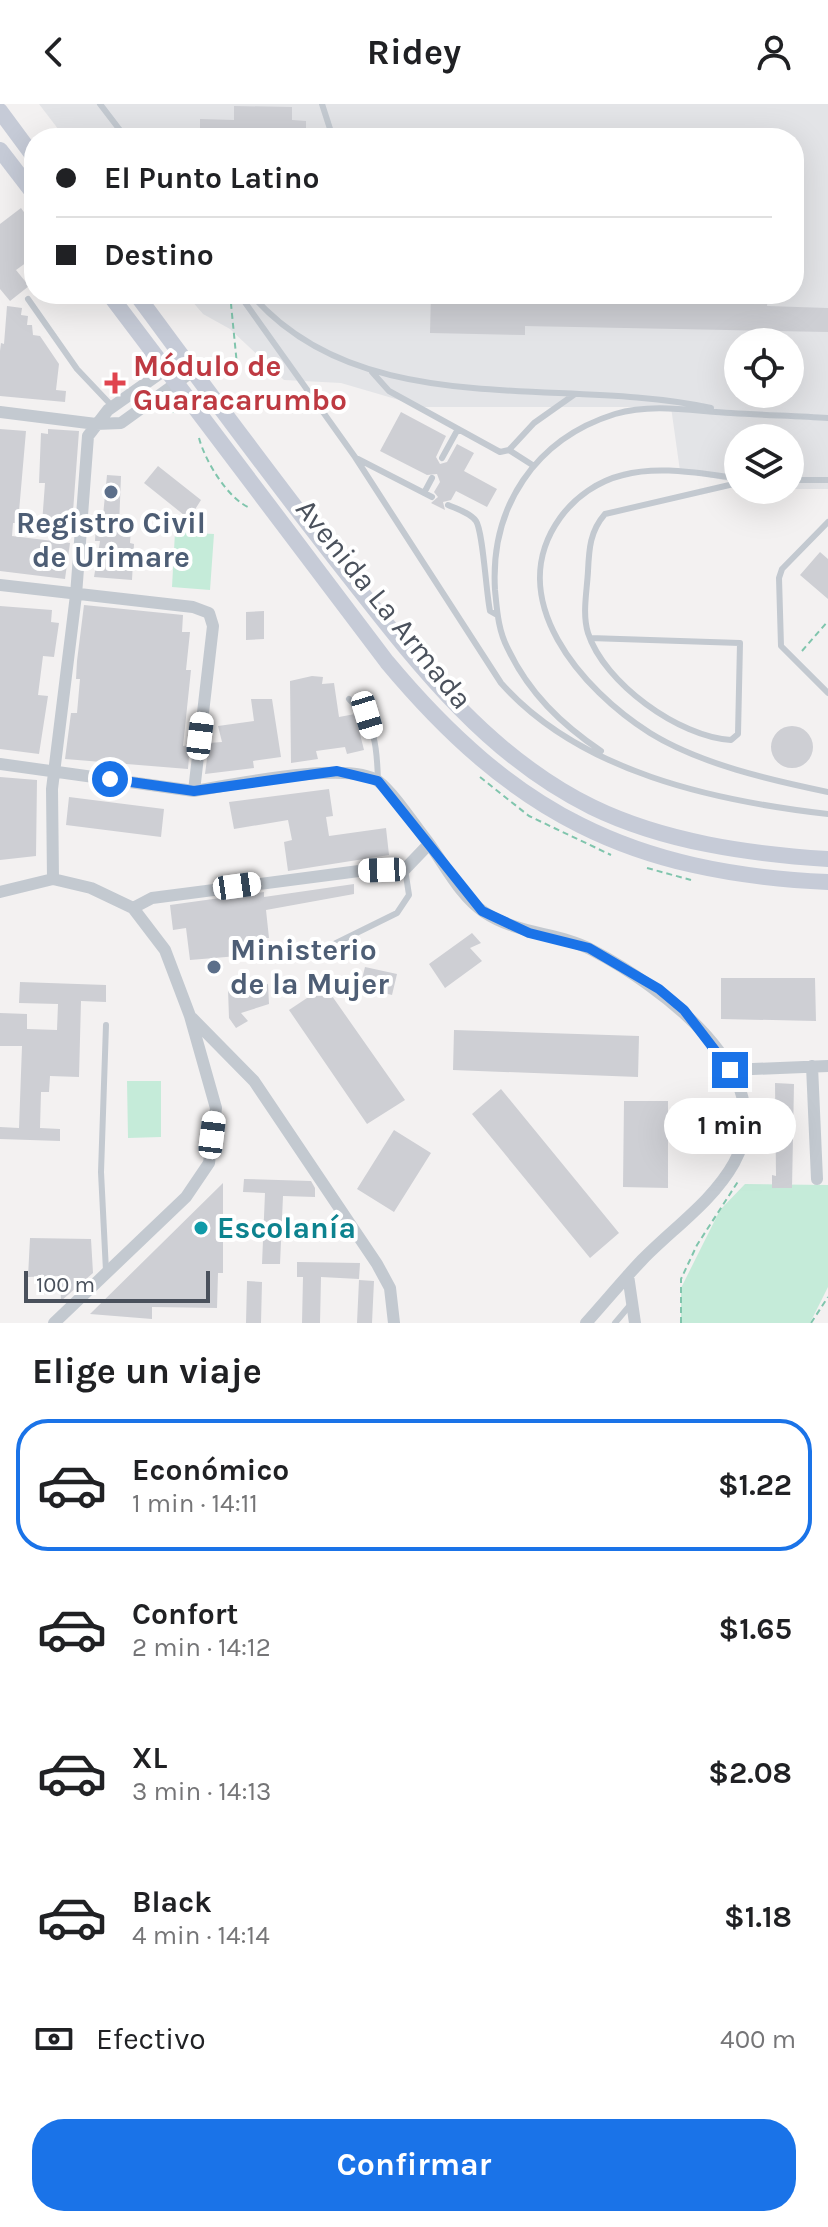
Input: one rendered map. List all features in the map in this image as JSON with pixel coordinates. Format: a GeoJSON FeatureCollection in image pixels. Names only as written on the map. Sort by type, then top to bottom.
{"type":"FeatureCollection","features":[{"type":"Feature","properties":{"kind":"main road"},"geometry":{"type":"LineString","coordinates":[[0,111],[24,143]]}},
{"type":"Feature","properties":{"kind":"main road"},"geometry":{"type":"LineString","coordinates":[[0,150],[24,181]]}},
{"type":"Feature","properties":{"kind":"main road","name":"Avenida La Armada"},"geometry":{"type":"LineString","coordinates":[[116,304],[171,377],[182,406],[396,673],[447,729],[513,787],[575,823],[640,850],[742,874],[828,882]]}},
{"type":"Feature","properties":{"kind":"main road","name":"Avenida La Armada"},"geometry":{"type":"LineString","coordinates":[[143,304],[428,675],[481,731],[522,763],[594,808],[660,832],[736,849],[828,859]]}},
{"type":"Feature","properties":{"kind":"street"},"geometry":{"type":"LineString","coordinates":[[0,412],[96,424],[121,423],[188,364]]}},
{"type":"Feature","properties":{"kind":"street"},"geometry":{"type":"LineString","coordinates":[[53,879],[54,771],[76,595],[88,436],[112,406],[171,377]]}},
{"type":"Feature","properties":{"kind":"street"},"geometry":{"type":"LineString","coordinates":[[0,585],[193,607],[209,613],[213,626],[194,791]]}},
{"type":"Feature","properties":{"kind":"street"},"geometry":{"type":"LineString","coordinates":[[0,764],[194,791],[337,771],[378,781],[459,887],[482,911],[529,933],[589,948],[659,989],[684,1010],[730,1070],[744,1111],[743,1139],[732,1166],[586,1323]]}},
{"type":"Feature","properties":{"kind":"street"},"geometry":{"type":"LineString","coordinates":[[133,908],[152,898],[359,871],[405,869],[429,844]]}},
{"type":"Feature","properties":{"kind":"street"},"geometry":{"type":"LineString","coordinates":[[0,892],[53,879],[91,888],[133,908],[165,950],[190,1016],[216,1108],[209,1163],[186,1197],[54,1323]]}},
{"type":"Feature","properties":{"kind":"street"},"geometry":{"type":"LineString","coordinates":[[190,1016],[254,1081],[368,1251],[390,1288],[394,1323]]}},
{"type":"Feature","properties":{"kind":"street"},"geometry":{"type":"LineString","coordinates":[[812,1066],[817,1179]]}},
{"type":"Feature","properties":{"kind":"street"},"geometry":{"type":"LineString","coordinates":[[730,1070],[828,1066]]}},
{"type":"Feature","properties":{"kind":"street"},"geometry":{"type":"LineString","coordinates":[[628,1275],[635,1323]]}},
{"type":"Feature","properties":{"kind":"lane"},"geometry":{"type":"LineString","coordinates":[[100,104],[118,128]]}},
{"type":"Feature","properties":{"kind":"lane"},"geometry":{"type":"LineString","coordinates":[[322,104],[330,128]]}},
{"type":"Feature","properties":{"kind":"lane"},"geometry":{"type":"LineString","coordinates":[[32,304],[77,369],[112,406]]}},
{"type":"Feature","properties":{"kind":"lane"},"geometry":{"type":"LineString","coordinates":[[245,304],[355,457],[501,683],[541,722],[580,747],[714,796],[828,814]]}},
{"type":"Feature","properties":{"kind":"lane"},"geometry":{"type":"LineString","coordinates":[[260,304],[285,330],[324,352],[371,372],[431,383],[641,396],[734,413]]}},
{"type":"Feature","properties":{"kind":"lane"},"geometry":{"type":"LineString","coordinates":[[371,372],[389,391],[491,450],[509,450],[534,466]]}},
{"type":"Feature","properties":{"kind":"lane"},"geometry":{"type":"LineString","coordinates":[[509,450],[534,423],[575,394]]}},
{"type":"Feature","properties":{"kind":"lane"},"geometry":{"type":"LineString","coordinates":[[610,758],[566,728],[536,695],[507,647],[497,615],[495,542],[506,509],[534,466],[570,435],[618,414],[661,408],[828,418]]}},
{"type":"Feature","properties":{"kind":"lane"},"geometry":{"type":"LineString","coordinates":[[442,458],[458,429]]}},
{"type":"Feature","properties":{"kind":"lane"},"geometry":{"type":"LineString","coordinates":[[355,457],[428,495],[432,478]]}},
{"type":"Feature","properties":{"kind":"lane"},"geometry":{"type":"LineString","coordinates":[[724,480],[640,471],[603,481],[588,490],[565,510],[549,535],[540,575],[544,614],[568,659],[612,703],[648,732],[715,760],[828,792]]}},
{"type":"Feature","properties":{"kind":"lane"},"geometry":{"type":"LineString","coordinates":[[804,480],[828,480]]}},
{"type":"Feature","properties":{"kind":"lane"},"geometry":{"type":"LineString","coordinates":[[590,638],[740,643],[738,734],[731,740],[709,739],[654,712],[598,652],[590,638],[586,608],[589,546],[594,525],[605,514],[724,484]]}},
{"type":"Feature","properties":{"kind":"lane"},"geometry":{"type":"LineString","coordinates":[[448,505],[474,518],[480,529],[484,586],[490,611],[497,615]]}},
{"type":"Feature","properties":{"kind":"lane"},"geometry":{"type":"LineString","coordinates":[[828,522],[779,573],[781,646],[828,693]]}},
{"type":"Feature","properties":{"kind":"lane"},"geometry":{"type":"LineString","coordinates":[[349,699],[367,715],[377,749],[378,781]]}},
{"type":"Feature","properties":{"kind":"lane"},"geometry":{"type":"LineString","coordinates":[[326,948],[397,913],[409,895],[405,869]]}},
{"type":"Feature","properties":{"kind":"lane"},"geometry":{"type":"LineString","coordinates":[[106,1025],[101,1172],[106,1271]]}},
{"type":"Feature","properties":{"kind":"lane"},"geometry":{"type":"LineString","coordinates":[[704,1112],[744,1111]]}},
{"type":"Feature","properties":{"kind":"lane"},"geometry":{"type":"LineString","coordinates":[[615,1323],[632,1304]]}},
{"type":"Feature","properties":{"kind":"path"},"geometry":{"type":"LineString","coordinates":[[206,388],[237,365],[231,304]]}},
{"type":"Feature","properties":{"kind":"path"},"geometry":{"type":"LineString","coordinates":[[793,660],[828,621]]}},
{"type":"Feature","properties":{"kind":"path"},"geometry":{"type":"LineString","coordinates":[[681,1323],[681,1279],[697,1245],[741,1175]]}},
{"type":"Feature","properties":{"kind":"path"},"geometry":{"type":"LineString","coordinates":[[811,1323],[828,1297]]}},
{"type":"Feature","properties":{"kind":"shaded area"},"geometry":{"type":"Polygon","coordinates":[[[39,104],[828,104],[828,489],[804,489],[804,424],[724,424],[724,480],[680,471],[671,407],[423,407],[341,383],[284,380],[230,329],[203,314],[194,304],[804,304],[804,128],[57,128],[39,104]]]}},
{"type":"Feature","properties":{"kind":"green space"},"geometry":{"type":"Polygon","coordinates":[[[175,532],[214,534],[210,590],[172,587],[175,532]]]}},
{"type":"Feature","properties":{"kind":"green space"},"geometry":{"type":"Polygon","coordinates":[[[127,1081],[161,1081],[161,1137],[128,1138],[127,1081]]]}},
{"type":"Feature","properties":{"kind":"green space"},"geometry":{"type":"Polygon","coordinates":[[[745,1184],[828,1185],[828,1287],[810,1323],[681,1323],[681,1288],[720,1210],[745,1184]]]}},
{"type":"Feature","properties":{"kind":"building"},"geometry":{"type":"Polygon","coordinates":[[[234,106],[292,107],[292,120],[306,121],[306,128],[200,128],[200,119],[234,120],[234,106]]]}},
{"type":"Feature","properties":{"kind":"building"},"geometry":{"type":"Polygon","coordinates":[[[21,208],[24,212],[24,264],[16,270],[24,280],[24,290],[10,301],[0,289],[0,224],[21,208]]]}},
{"type":"Feature","properties":{"kind":"building"},"geometry":{"type":"Polygon","coordinates":[[[431,304],[767,304],[828,308],[828,332],[804,332],[804,328],[724,330],[525,326],[525,335],[430,333],[431,304]]]}},
{"type":"Feature","properties":{"kind":"building"},"geometry":{"type":"Polygon","coordinates":[[[7,306],[22,308],[21,315],[28,316],[27,325],[32,325],[33,335],[40,336],[59,364],[56,390],[66,391],[65,402],[0,396],[0,351],[1,343],[4,344],[7,306]]]}},
{"type":"Feature","properties":{"kind":"building"},"geometry":{"type":"Polygon","coordinates":[[[401,412],[446,436],[436,457],[440,464],[447,462],[457,444],[474,453],[464,471],[497,489],[487,507],[456,491],[451,500],[443,502],[445,510],[431,503],[438,497],[434,492],[440,482],[437,474],[427,475],[380,451],[401,412]]]}},
{"type":"Feature","properties":{"kind":"building"},"geometry":{"type":"Polygon","coordinates":[[[0,429],[26,431],[18,523],[13,523],[12,536],[70,543],[65,579],[0,571],[0,429]]]}},
{"type":"Feature","properties":{"kind":"building"},"geometry":{"type":"Polygon","coordinates":[[[48,429],[79,431],[72,525],[42,524],[45,483],[39,483],[41,433],[48,434],[48,429]]]}},
{"type":"Feature","properties":{"kind":"building"},"geometry":{"type":"Polygon","coordinates":[[[158,466],[201,500],[189,519],[144,483],[158,466]]]}},
{"type":"Feature","properties":{"kind":"building"},"geometry":{"type":"Polygon","coordinates":[[[107,475],[121,476],[119,527],[131,528],[130,543],[134,544],[132,580],[94,577],[100,541],[95,541],[96,525],[102,526],[107,475]]]}},
{"type":"Feature","properties":{"kind":"building"},"geometry":{"type":"Polygon","coordinates":[[[820,552],[828,559],[828,599],[800,575],[820,552]]]}},
{"type":"Feature","properties":{"kind":"building"},"geometry":{"type":"Polygon","coordinates":[[[84,605],[183,615],[182,632],[190,632],[186,670],[191,670],[183,746],[190,745],[188,769],[65,759],[71,713],[77,713],[80,679],[76,679],[77,661],[84,605]]]}},
{"type":"Feature","properties":{"kind":"building"},"geometry":{"type":"Polygon","coordinates":[[[0,606],[52,610],[51,622],[59,623],[54,657],[43,656],[38,695],[48,696],[39,754],[0,749],[0,606]]]}},
{"type":"Feature","properties":{"kind":"building"},"geometry":{"type":"Polygon","coordinates":[[[264,611],[264,639],[246,640],[246,612],[264,611]]]}},
{"type":"Feature","properties":{"kind":"building"},"geometry":{"type":"Polygon","coordinates":[[[323,677],[322,684],[334,683],[339,717],[355,714],[364,750],[347,754],[345,747],[316,751],[318,759],[291,763],[290,681],[323,677]]]}},
{"type":"Feature","properties":{"kind":"building"},"geometry":{"type":"Polygon","coordinates":[[[251,699],[272,699],[281,757],[253,761],[254,768],[205,774],[209,743],[222,742],[218,726],[254,721],[251,699]]]}},
{"type":"Feature","properties":{"kind":"building"},"geometry":{"type":"Polygon","coordinates":[[[792,726],[807,732],[813,747],[807,762],[792,768],[777,762],[771,747],[777,732],[792,726]]]}},
{"type":"Feature","properties":{"kind":"building"},"geometry":{"type":"Polygon","coordinates":[[[0,777],[37,780],[36,856],[0,860],[0,777]]]}},
{"type":"Feature","properties":{"kind":"building"},"geometry":{"type":"Polygon","coordinates":[[[329,789],[333,816],[326,817],[329,836],[386,828],[389,855],[288,871],[284,842],[292,840],[288,820],[234,829],[229,802],[329,789]]]}},
{"type":"Feature","properties":{"kind":"building"},"geometry":{"type":"Polygon","coordinates":[[[69,797],[164,809],[161,837],[66,825],[69,797]]]}},
{"type":"Feature","properties":{"kind":"building"},"geometry":{"type":"Polygon","coordinates":[[[354,884],[354,894],[266,910],[269,938],[260,938],[262,954],[190,960],[186,928],[173,930],[170,905],[264,892],[264,897],[354,884]]]}},
{"type":"Feature","properties":{"kind":"building"},"geometry":{"type":"Polygon","coordinates":[[[472,933],[481,943],[470,948],[482,961],[445,988],[429,964],[472,933]]]}},
{"type":"Feature","properties":{"kind":"building"},"geometry":{"type":"Polygon","coordinates":[[[365,967],[397,974],[392,995],[360,987],[365,967]]]}},
{"type":"Feature","properties":{"kind":"building"},"geometry":{"type":"Polygon","coordinates":[[[721,978],[815,978],[816,1021],[721,1019],[721,978]]]}},
{"type":"Feature","properties":{"kind":"building"},"geometry":{"type":"Polygon","coordinates":[[[20,982],[106,985],[106,1002],[81,1001],[79,1077],[50,1076],[49,1092],[41,1092],[40,1128],[60,1129],[60,1141],[0,1139],[0,1127],[19,1128],[22,1046],[0,1046],[0,1013],[27,1014],[27,1029],[57,1030],[58,1004],[19,1003],[20,982]]]}},
{"type":"Feature","properties":{"kind":"building"},"geometry":{"type":"Polygon","coordinates":[[[268,984],[269,1004],[241,1013],[248,1021],[236,1028],[229,1018],[228,989],[268,984]]]}},
{"type":"Feature","properties":{"kind":"building"},"geometry":{"type":"Polygon","coordinates":[[[325,986],[405,1100],[367,1124],[289,1010],[325,986]]]}},
{"type":"Feature","properties":{"kind":"building"},"geometry":{"type":"Polygon","coordinates":[[[454,1030],[639,1036],[638,1077],[453,1070],[454,1030]]]}},
{"type":"Feature","properties":{"kind":"building"},"geometry":{"type":"Polygon","coordinates":[[[775,1083],[794,1084],[792,1188],[772,1188],[772,1175],[776,1176],[775,1083]]]}},
{"type":"Feature","properties":{"kind":"building"},"geometry":{"type":"Polygon","coordinates":[[[501,1089],[619,1233],[590,1258],[472,1114],[501,1089]]]}},
{"type":"Feature","properties":{"kind":"building"},"geometry":{"type":"Polygon","coordinates":[[[624,1101],[668,1101],[668,1188],[623,1187],[624,1101]]]}},
{"type":"Feature","properties":{"kind":"building"},"geometry":{"type":"Polygon","coordinates":[[[394,1130],[431,1153],[394,1212],[357,1189],[394,1130]]]}},
{"type":"Feature","properties":{"kind":"building"},"geometry":{"type":"Polygon","coordinates":[[[244,1179],[311,1181],[315,1188],[315,1197],[283,1196],[280,1264],[262,1264],[265,1193],[243,1192],[244,1179]]]}},
{"type":"Feature","properties":{"kind":"building","name":"Escolanía"},"geometry":{"type":"Polygon","coordinates":[[[223,1183],[223,1273],[218,1273],[217,1308],[152,1307],[152,1319],[90,1314],[223,1183]]]}},
{"type":"Feature","properties":{"kind":"building"},"geometry":{"type":"Polygon","coordinates":[[[30,1238],[91,1239],[93,1273],[61,1301],[60,1276],[28,1277],[30,1238]]]}},
{"type":"Feature","properties":{"kind":"building"},"geometry":{"type":"Polygon","coordinates":[[[297,1262],[360,1263],[359,1279],[321,1277],[320,1323],[302,1323],[303,1277],[297,1277],[297,1262]]]}},
{"type":"Feature","properties":{"kind":"building"},"geometry":{"type":"Polygon","coordinates":[[[359,1280],[374,1281],[372,1323],[357,1323],[359,1280]]]}},
{"type":"Feature","properties":{"kind":"building"},"geometry":{"type":"Polygon","coordinates":[[[247,1281],[262,1282],[261,1323],[246,1323],[247,1281]]]}},
{"type":"Feature","properties":{"kind":"place","name":"Módulo de Guaracarumbo"},"geometry":{"type":"Point","coordinates":[115,383]}},
{"type":"Feature","properties":{"kind":"place","name":"Registro Civil de Urimare"},"geometry":{"type":"Point","coordinates":[111,492]}},
{"type":"Feature","properties":{"kind":"place","name":"Ministerio de la Mujer"},"geometry":{"type":"Point","coordinates":[214,967]}},
{"type":"Feature","properties":{"kind":"place","name":"Escolanía"},"geometry":{"type":"Point","coordinates":[201,1228]}},
{"type":"Feature","properties":{"kind":"route"},"geometry":{"type":"LineString","coordinates":[[110,779],[194,791],[337,771],[378,781],[459,887],[482,911],[529,933],[561,938],[589,948],[659,989],[684,1010],[730,1070]]}}]}
